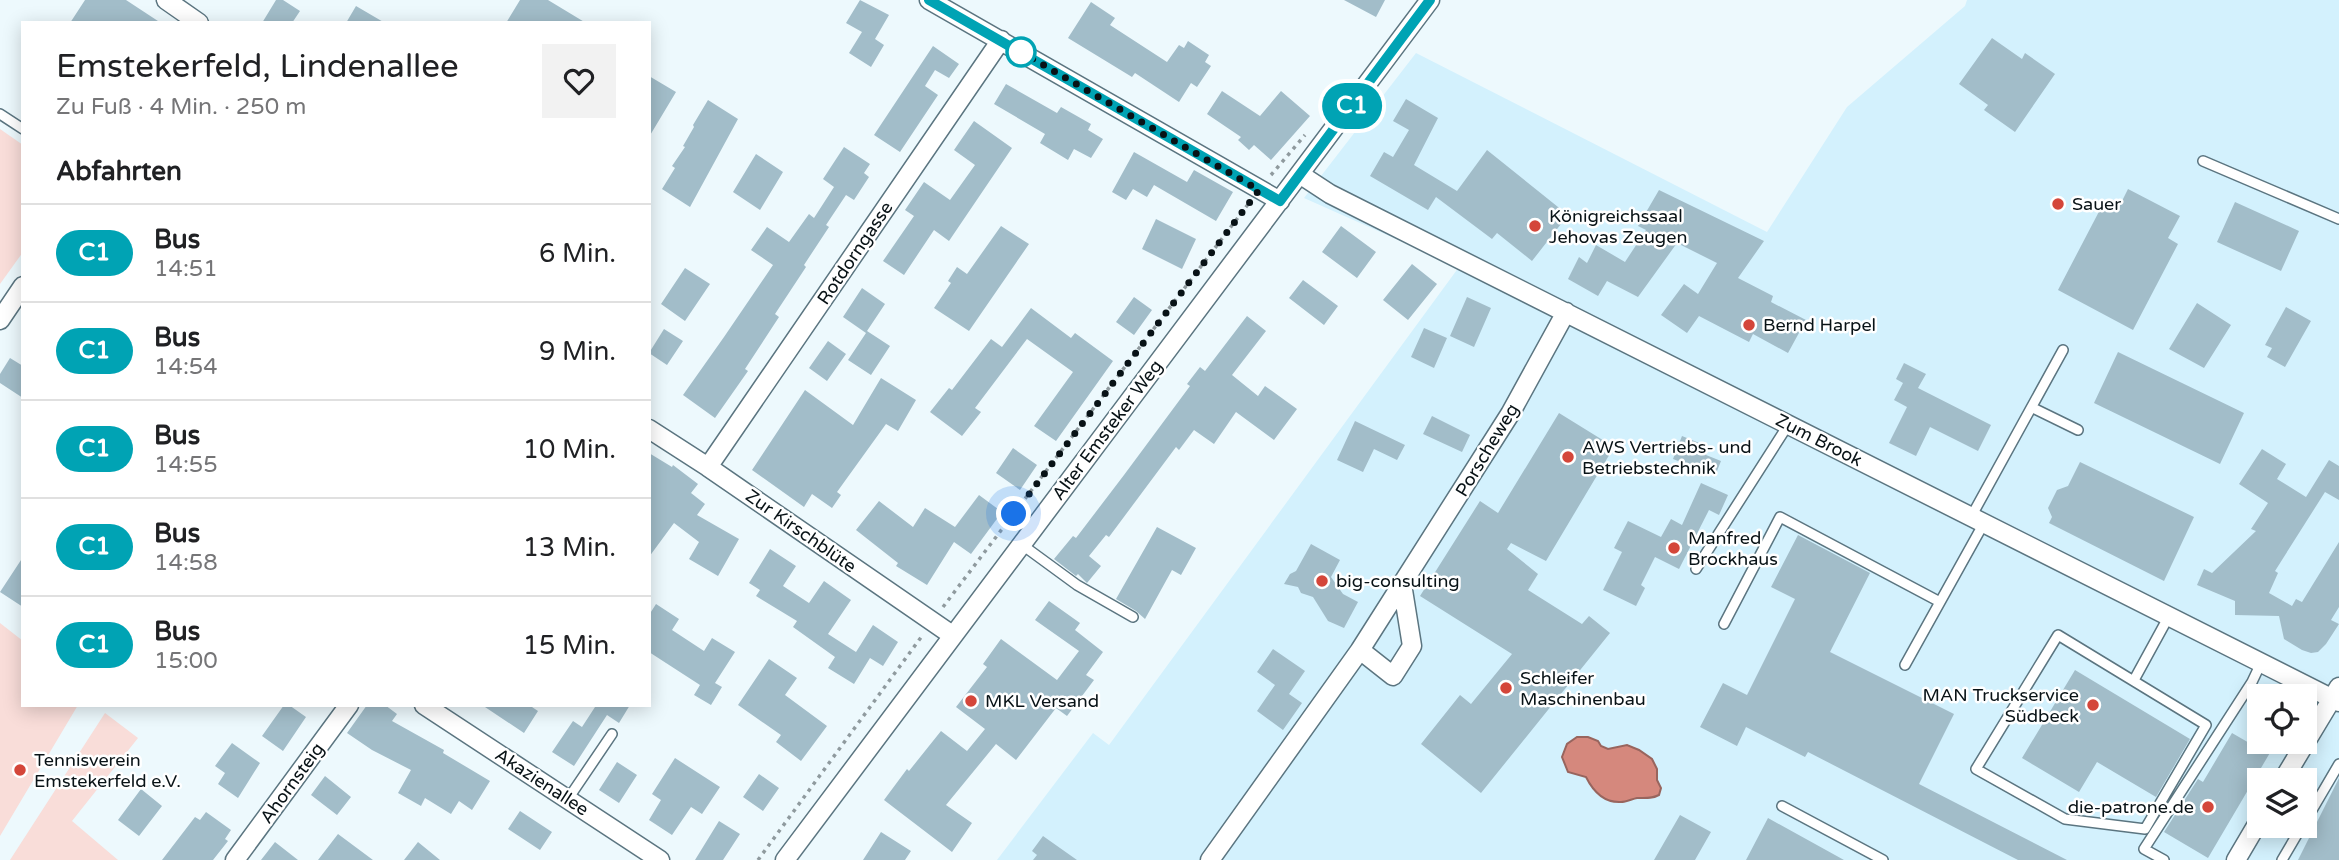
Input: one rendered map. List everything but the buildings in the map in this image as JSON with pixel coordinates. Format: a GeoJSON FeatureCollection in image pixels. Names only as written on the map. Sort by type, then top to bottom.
{"type":"FeatureCollection","features":[{"type":"Feature","properties":{"kind":"street"},"geometry":{"type":"LineString","coordinates":[[166,0],[189,20]]}},
{"type":"Feature","properties":{"kind":"street"},"geometry":{"type":"LineString","coordinates":[[929,0],[1280,201]]}},
{"type":"Feature","properties":{"kind":"street","name":"Alter Emsteker Weg"},"geometry":{"type":"LineString","coordinates":[[785,860],[1430,0]]}},
{"type":"Feature","properties":{"kind":"street","name":"Rotdorngasse"},"geometry":{"type":"LineString","coordinates":[[708,467],[1001,40]]}},
{"type":"Feature","properties":{"kind":"street","name":"Zum Brook"},"geometry":{"type":"LineString","coordinates":[[1301,175],[1329,194],[2261,663],[2337,696]]}},
{"type":"Feature","properties":{"kind":"street"},"geometry":{"type":"LineString","coordinates":[[0,320],[21,289]]}},
{"type":"Feature","properties":{"kind":"street","name":"Porscheweg"},"geometry":{"type":"LineString","coordinates":[[1210,860],[1360,650],[1510,414],[1566,313]]}},
{"type":"Feature","properties":{"kind":"street","name":"Zur Kirschblüte"},"geometry":{"type":"LineString","coordinates":[[651,430],[952,635]]}},
{"type":"Feature","properties":{"kind":"street"},"geometry":{"type":"LineString","coordinates":[[1360,650],[1393,676],[1412,646],[1402,584]]}},
{"type":"Feature","properties":{"kind":"street"},"geometry":{"type":"LineString","coordinates":[[2291,768],[2337,696]]}},
{"type":"Feature","properties":{"kind":"street","name":"Ahornsteig"},"geometry":{"type":"LineString","coordinates":[[235,860],[348,707]]}},
{"type":"Feature","properties":{"kind":"street","name":"Akazienallee"},"geometry":{"type":"LineString","coordinates":[[427,707],[660,860]]}},
{"type":"Feature","properties":{"kind":"street"},"geometry":{"type":"LineString","coordinates":[[2236,860],[2249,838]]}},
{"type":"Feature","properties":{"kind":"lane"},"geometry":{"type":"LineString","coordinates":[[0,114],[21,128]]}},
{"type":"Feature","properties":{"kind":"lane"},"geometry":{"type":"LineString","coordinates":[[2203,161],[2339,219]]}},
{"type":"Feature","properties":{"kind":"lane"},"geometry":{"type":"LineString","coordinates":[[1905,665],[1940,602],[2011,443],[2033,408],[2063,350]]}},
{"type":"Feature","properties":{"kind":"lane"},"geometry":{"type":"LineString","coordinates":[[2033,408],[2078,430]]}},
{"type":"Feature","properties":{"kind":"lane"},"geometry":{"type":"LineString","coordinates":[[1696,569],[1788,425]]}},
{"type":"Feature","properties":{"kind":"lane"},"geometry":{"type":"LineString","coordinates":[[1724,624],[1780,517],[1940,602]]}},
{"type":"Feature","properties":{"kind":"lane"},"geometry":{"type":"LineString","coordinates":[[1021,544],[1077,585],[1133,617]]}},
{"type":"Feature","properties":{"kind":"lane"},"geometry":{"type":"LineString","coordinates":[[2134,681],[2169,616]]}},
{"type":"Feature","properties":{"kind":"lane"},"geometry":{"type":"LineString","coordinates":[[2058,635],[2134,681],[2206,725],[2145,829],[2065,819],[1976,769],[2058,635]]}},
{"type":"Feature","properties":{"kind":"lane"},"geometry":{"type":"LineString","coordinates":[[2164,860],[2144,849],[2252,682],[2261,663]]}},
{"type":"Feature","properties":{"kind":"lane"},"geometry":{"type":"LineString","coordinates":[[568,799],[612,734]]}},
{"type":"Feature","properties":{"kind":"lane"},"geometry":{"type":"LineString","coordinates":[[2317,801],[2339,764]]}},
{"type":"Feature","properties":{"kind":"lane"},"geometry":{"type":"LineString","coordinates":[[1782,806],[1883,860]]}},
{"type":"Feature","properties":{"kind":"lane"},"geometry":{"type":"LineString","coordinates":[[2282,860],[2295,838]]}},
{"type":"Feature","properties":{"kind":"path"},"geometry":{"type":"LineString","coordinates":[[758,860],[932,622],[1259,190],[1311,128]]}},
{"type":"Feature","properties":{"kind":"shaded area"},"geometry":{"type":"Polygon","coordinates":[[[1967,0],[2339,0],[2339,860],[997,860],[1093,733],[1109,745],[1459,267],[1304,198],[1416,53],[1767,232],[1847,107],[1965,6],[1967,0]]]}},
{"type":"Feature","properties":{"kind":"shaded area"},"geometry":{"type":"Polygon","coordinates":[[[0,129],[21,144],[21,255],[0,284],[0,129]]]}},
{"type":"Feature","properties":{"kind":"shaded area","name":"Tennisverein Emstekerfeld e.V."},"geometry":{"type":"Polygon","coordinates":[[[0,623],[21,639],[21,707],[77,707],[0,836],[0,623]]]}},
{"type":"Feature","properties":{"kind":"shaded area"},"geometry":{"type":"Polygon","coordinates":[[[105,713],[138,738],[72,821],[118,860],[10,860],[105,713]]]}},
{"type":"Feature","properties":{"kind":"shaded area"},"geometry":{"type":"Polygon","coordinates":[[[1577,737],[1588,737],[1608,749],[1627,745],[1652,759],[1661,788],[1659,795],[1615,802],[1599,795],[1586,777],[1568,772],[1562,757],[1567,744],[1577,737]]]}},
{"type":"Feature","properties":{"kind":"bus line","name":"C1"},"geometry":{"type":"LineString","coordinates":[[929,0],[1280,201],[1430,0]]}},
{"type":"Feature","properties":{"kind":"place","name":"Sauer"},"geometry":{"type":"Point","coordinates":[2058,204]}},
{"type":"Feature","properties":{"kind":"place","name":"Königreichssaal Jehovas Zeugen"},"geometry":{"type":"Point","coordinates":[1535,226]}},
{"type":"Feature","properties":{"kind":"place","name":"Bernd Harpel"},"geometry":{"type":"Point","coordinates":[1749,325]}},
{"type":"Feature","properties":{"kind":"place","name":"AWS Vertriebs- und Betriebstechnik"},"geometry":{"type":"Point","coordinates":[1568,457]}},
{"type":"Feature","properties":{"kind":"place","name":"Manfred Brockhaus"},"geometry":{"type":"Point","coordinates":[1674,548]}},
{"type":"Feature","properties":{"kind":"place","name":"big-consulting"},"geometry":{"type":"Point","coordinates":[1322,581]}},
{"type":"Feature","properties":{"kind":"place","name":"Schleifer Maschinenbau"},"geometry":{"type":"Point","coordinates":[1506,688]}},
{"type":"Feature","properties":{"kind":"place","name":"MKL Versand"},"geometry":{"type":"Point","coordinates":[971,701]}},
{"type":"Feature","properties":{"kind":"place","name":"MAN Truckservice Südbeck"},"geometry":{"type":"Point","coordinates":[2093,705]}},
{"type":"Feature","properties":{"kind":"place","name":"Tennisverein Emstekerfeld e.V."},"geometry":{"type":"Point","coordinates":[20,770]}},
{"type":"Feature","properties":{"kind":"place","name":"die-patrone.de"},"geometry":{"type":"Point","coordinates":[2208,807]}},
{"type":"Feature","properties":{"kind":"route"},"geometry":{"type":"LineString","coordinates":[[1014,514],[1259,190],[1021,52]]}}]}
